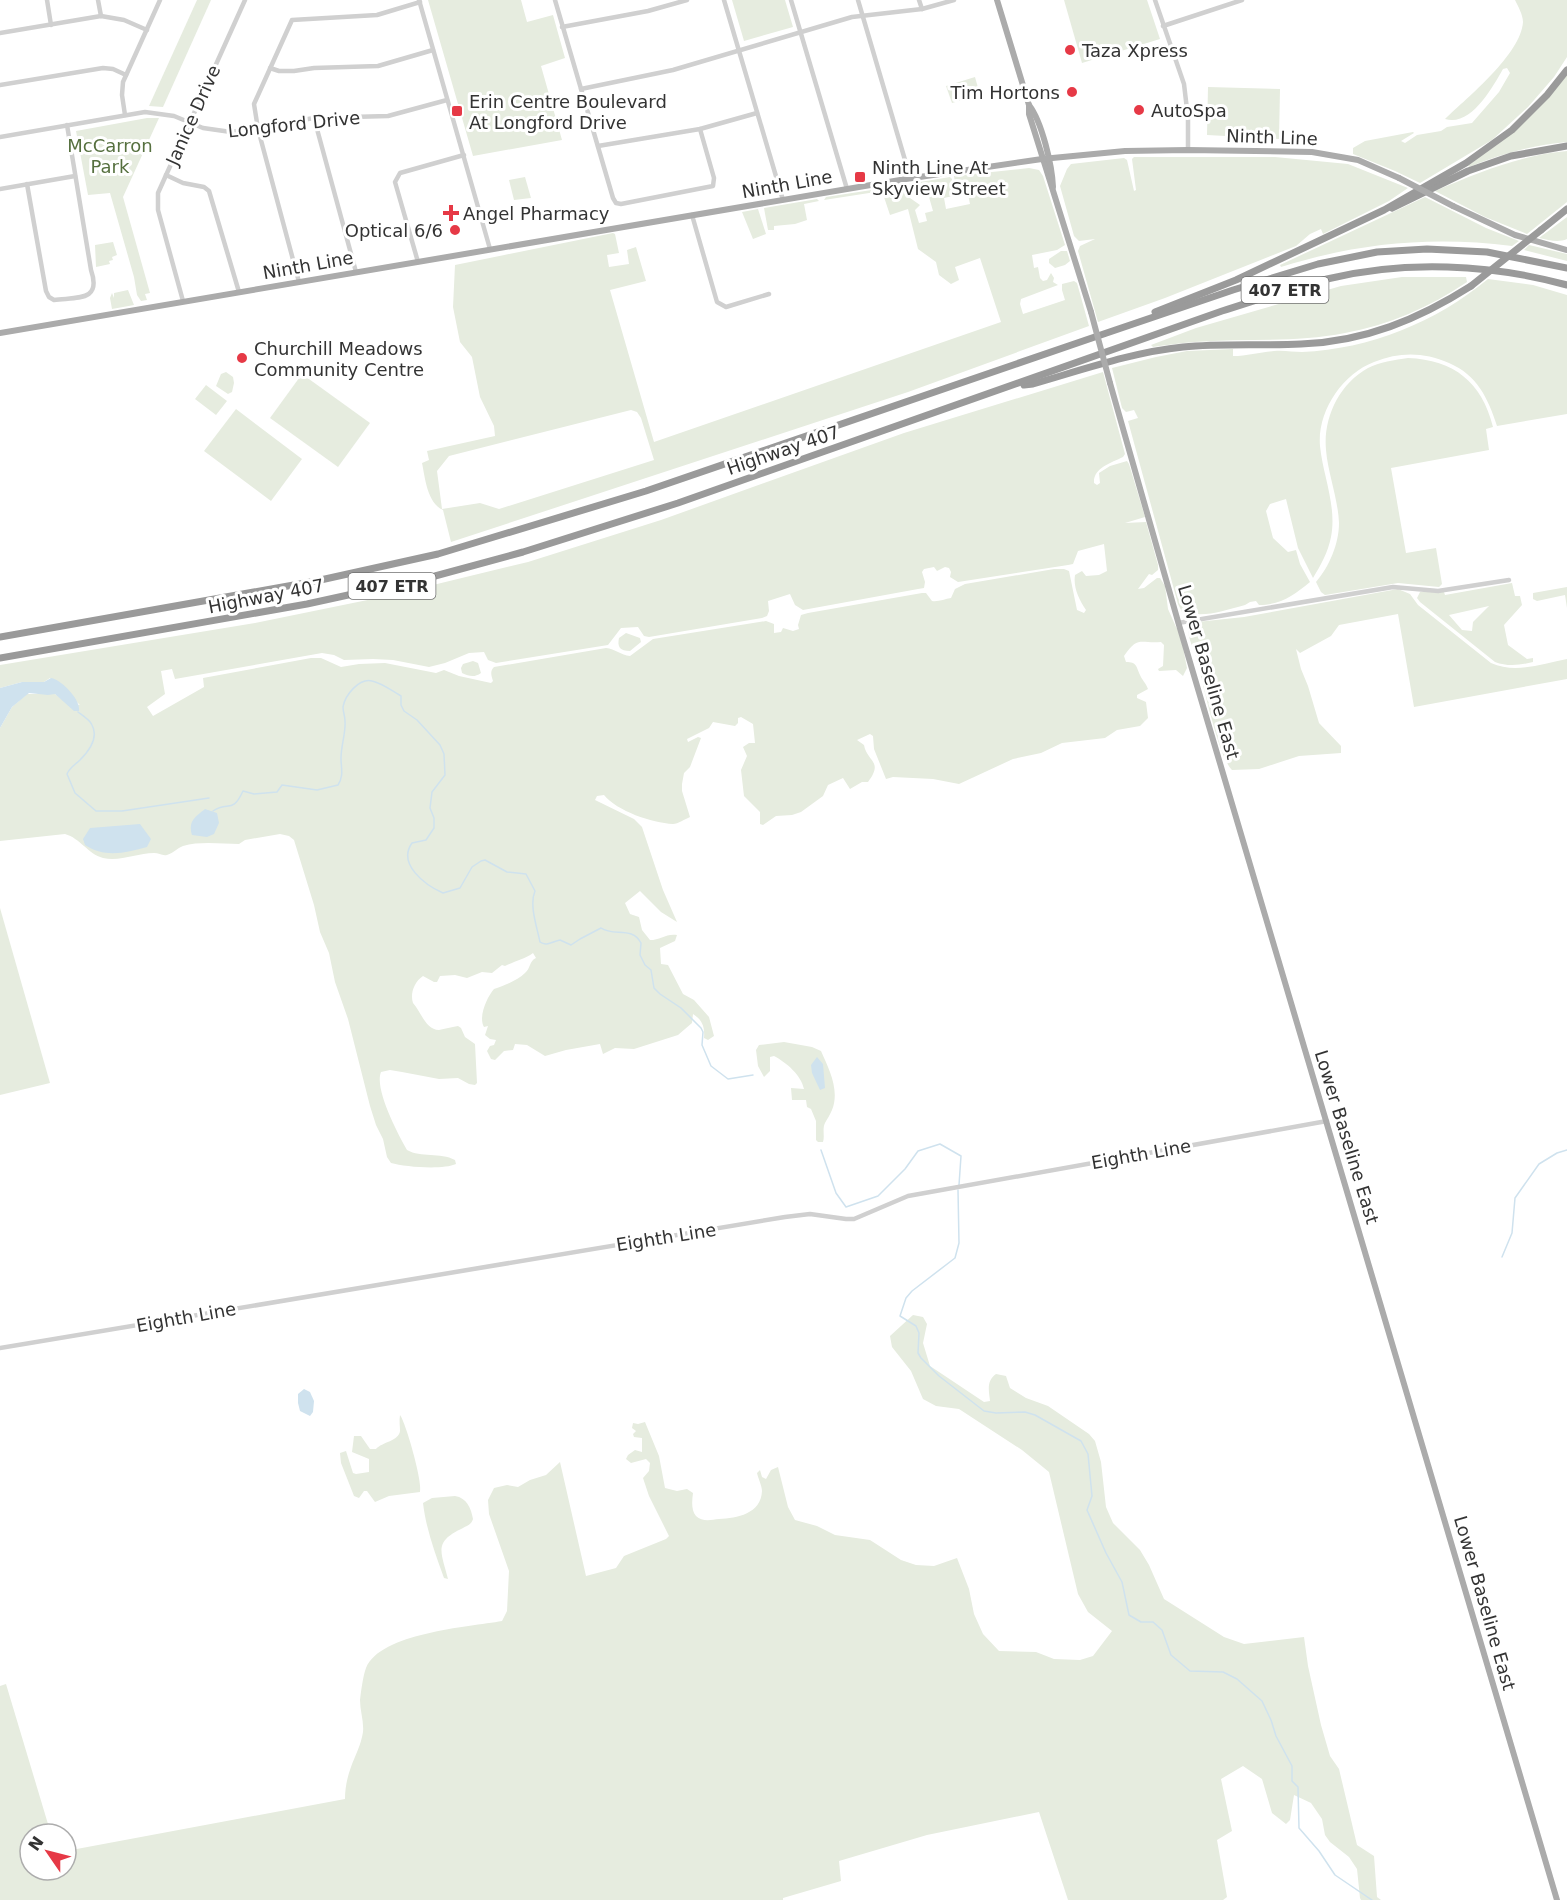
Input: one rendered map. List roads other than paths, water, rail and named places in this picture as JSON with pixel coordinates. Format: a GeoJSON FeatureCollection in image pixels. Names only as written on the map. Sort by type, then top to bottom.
{"type":"FeatureCollection","features":[{"type":"Feature","properties":{"kind":"highway"},"geometry":{"type":"LineString","coordinates":[[1086,340],[1236,280],[1384,210],[1466,163],[1497,142],[1542,100],[1567,70]]}},
{"type":"Feature","properties":{"kind":"highway"},"geometry":{"type":"LineString","coordinates":[[1384,210],[1397,206],[1468,171],[1511,156],[1567,146]]}},
{"type":"Feature","properties":{"kind":"highway"},"geometry":{"type":"LineString","coordinates":[[1015,385],[1033,384],[1139,355],[1181,347],[1303,344],[1347,339],[1390,328],[1437,307],[1471,286],[1567,209]]}},
{"type":"Feature","properties":{"kind":"highway","name":"Highway 407"},"geometry":{"type":"LineString","coordinates":[[2,637],[306,583],[438,554],[646,491],[1086,340],[1318,264],[1377,252],[1427,249],[1487,252],[1567,268]]}},
{"type":"Feature","properties":{"kind":"highway","name":"Highway 407"},"geometry":{"type":"LineString","coordinates":[[0,658],[307,604],[425,578],[523,552],[678,503],[1272,295],[1352,274],[1415,267],[1444,267],[1524,275],[1567,285]]}},
{"type":"Feature","properties":{"kind":"main road","name":"Lower Baseline East"},"geometry":{"type":"LineString","coordinates":[[998,0],[1029,105],[1029,114],[1045,158],[1048,180],[1053,187],[1090,312],[1178,623],[1557,1900]]}},
{"type":"Feature","properties":{"kind":"main road","name":"Ninth Line"},"geometry":{"type":"LineString","coordinates":[[0,332],[906,179],[1045,158],[1125,152],[1188,150],[1312,152],[1358,160],[1515,235],[1567,250]]}},
{"type":"Feature","properties":{"kind":"street"},"geometry":{"type":"LineString","coordinates":[[47,0],[51,24]]}},
{"type":"Feature","properties":{"kind":"street"},"geometry":{"type":"LineString","coordinates":[[98,0],[101,16]]}},
{"type":"Feature","properties":{"kind":"street"},"geometry":{"type":"LineString","coordinates":[[125,115],[122,92],[126,75],[160,0]]}},
{"type":"Feature","properties":{"kind":"street","name":"Janice Drive"},"geometry":{"type":"LineString","coordinates":[[183,301],[158,210],[158,193],[245,0]]}},
{"type":"Feature","properties":{"kind":"street"},"geometry":{"type":"LineString","coordinates":[[555,0],[616,203],[621,204],[713,186],[714,178],[700,129]]}},
{"type":"Feature","properties":{"kind":"street"},"geometry":{"type":"LineString","coordinates":[[562,27],[648,11],[687,0]]}},
{"type":"Feature","properties":{"kind":"street"},"geometry":{"type":"LineString","coordinates":[[724,0],[783,200]]}},
{"type":"Feature","properties":{"kind":"street"},"geometry":{"type":"LineString","coordinates":[[791,0],[847,189]]}},
{"type":"Feature","properties":{"kind":"street"},"geometry":{"type":"LineString","coordinates":[[858,0],[905,160],[906,179]]}},
{"type":"Feature","properties":{"kind":"street"},"geometry":{"type":"LineString","coordinates":[[920,0],[922,9]]}},
{"type":"Feature","properties":{"kind":"street"},"geometry":{"type":"LineString","coordinates":[[581,88],[673,70],[863,15],[922,9],[954,0]]}},
{"type":"Feature","properties":{"kind":"street"},"geometry":{"type":"LineString","coordinates":[[1155,0],[1184,84],[1188,118],[1188,150]]}},
{"type":"Feature","properties":{"kind":"street"},"geometry":{"type":"LineString","coordinates":[[1163,26],[1242,0]]}},
{"type":"Feature","properties":{"kind":"street"},"geometry":{"type":"LineString","coordinates":[[299,282],[258,129],[254,104],[292,20],[377,15],[419,1],[490,249]]}},
{"type":"Feature","properties":{"kind":"street"},"geometry":{"type":"LineString","coordinates":[[0,33],[101,16],[124,20],[147,30]]}},
{"type":"Feature","properties":{"kind":"street"},"geometry":{"type":"LineString","coordinates":[[270,68],[294,72],[314,68],[378,66],[433,50]]}},
{"type":"Feature","properties":{"kind":"street"},"geometry":{"type":"LineString","coordinates":[[0,85],[103,68],[113,69],[126,75]]}},
{"type":"Feature","properties":{"kind":"street","name":"Longford Drive"},"geometry":{"type":"LineString","coordinates":[[0,137],[154,112],[219,131],[258,129],[314,118],[388,116],[447,100]]}},
{"type":"Feature","properties":{"kind":"street"},"geometry":{"type":"LineString","coordinates":[[598,146],[700,129],[757,113]]}},
{"type":"Feature","properties":{"kind":"street"},"geometry":{"type":"LineString","coordinates":[[314,118],[356,272]]}},
{"type":"Feature","properties":{"kind":"street"},"geometry":{"type":"LineString","coordinates":[[27,184],[49,297],[54,300],[88,295],[94,291],[96,283],[91,270],[67,125]]}},
{"type":"Feature","properties":{"kind":"street"},"geometry":{"type":"LineString","coordinates":[[418,262],[395,182],[396,177],[400,173],[464,155]]}},
{"type":"Feature","properties":{"kind":"street"},"geometry":{"type":"LineString","coordinates":[[166,175],[183,183],[204,187],[209,191],[239,292]]}},
{"type":"Feature","properties":{"kind":"street"},"geometry":{"type":"LineString","coordinates":[[0,189],[75,176]]}},
{"type":"Feature","properties":{"kind":"street"},"geometry":{"type":"LineString","coordinates":[[692,215],[717,302],[726,307],[769,294]]}},
{"type":"Feature","properties":{"kind":"street"},"geometry":{"type":"LineString","coordinates":[[1178,623],[1393,587],[1438,591],[1509,580]]}},
{"type":"Feature","properties":{"kind":"street","name":"Eighth Line"},"geometry":{"type":"LineString","coordinates":[[0,1348],[785,1217],[810,1214],[855,1219],[896,1200],[955,1186],[1327,1121]]}},
{"type":"Feature","properties":{"kind":"water"},"geometry":{"type":"Polygon","coordinates":[[[51,678],[70,691],[77,701],[79,711],[74,711],[55,694],[29,693],[12,707],[0,728],[0,688],[22,682],[44,682],[51,678]]]}},
{"type":"Feature","properties":{"kind":"water"},"geometry":{"type":"Polygon","coordinates":[[[205,809],[217,813],[219,823],[214,834],[207,837],[192,835],[192,823],[195,817],[205,809]]]}},
{"type":"Feature","properties":{"kind":"water"},"geometry":{"type":"Polygon","coordinates":[[[140,824],[151,839],[147,847],[107,853],[85,845],[83,839],[90,828],[140,824]]]}},
{"type":"Feature","properties":{"kind":"water"},"geometry":{"type":"Polygon","coordinates":[[[817,1057],[823,1064],[825,1088],[820,1090],[811,1065],[817,1057]]]}},
{"type":"Feature","properties":{"kind":"water"},"geometry":{"type":"Polygon","coordinates":[[[304,1389],[310,1392],[314,1401],[313,1412],[310,1416],[300,1411],[298,1403],[298,1394],[304,1389]]]}},
{"type":"Feature","properties":{"kind":"waterway"},"geometry":{"type":"LineString","coordinates":[[213,811],[233,805],[243,791],[254,794],[277,792],[282,785],[317,790],[338,785],[342,775],[344,702],[353,688],[362,682],[379,683],[401,696],[404,711],[417,720],[440,745],[444,754],[445,775],[432,792],[430,808],[434,818],[434,828],[426,840],[412,843],[408,851],[410,866],[415,873],[428,885],[443,893],[460,888],[472,867],[485,860],[507,872],[526,874],[535,891],[534,916],[540,942],[543,943],[548,944],[560,940],[571,945],[601,928],[606,931],[633,935],[641,943],[640,955],[645,965],[651,970],[654,988],[681,1008],[701,1028],[702,1045],[711,1066],[728,1079],[753,1075]]}},
{"type":"Feature","properties":{"kind":"waterway"},"geometry":{"type":"LineString","coordinates":[[78,712],[91,723],[94,739],[87,753],[67,774],[75,793],[96,811],[122,811],[209,798]]}},
{"type":"Feature","properties":{"kind":"waterway"},"geometry":{"type":"LineString","coordinates":[[821,1150],[836,1193],[846,1207],[878,1196],[905,1169],[918,1151],[940,1144],[961,1156],[959,1185]]}},
{"type":"Feature","properties":{"kind":"waterway"},"geometry":{"type":"LineString","coordinates":[[1502,1257],[1512,1233],[1515,1198],[1539,1164],[1567,1150]]}},
{"type":"Feature","properties":{"kind":"waterway"},"geometry":{"type":"LineString","coordinates":[[958,1190],[959,1243],[955,1258],[912,1291],[906,1298],[900,1316],[916,1326],[919,1333],[918,1353],[939,1376],[984,1411],[1025,1412],[1035,1415],[1081,1441],[1088,1454],[1092,1496],[1087,1510],[1122,1582],[1129,1615],[1141,1622],[1153,1622],[1162,1630],[1171,1655],[1190,1671],[1223,1672],[1237,1679],[1262,1701],[1276,1736],[1292,1766],[1292,1781],[1298,1787],[1299,1828],[1319,1851],[1335,1875],[1372,1900]]}},
{"type":"Feature","properties":{"kind":"place","name":"Taza Xpress"},"geometry":{"type":"Point","coordinates":[1070,50]}},
{"type":"Feature","properties":{"kind":"place","name":"Tim Hortons"},"geometry":{"type":"Point","coordinates":[1072,92]}},
{"type":"Feature","properties":{"kind":"place","name":"AutoSpa"},"geometry":{"type":"Point","coordinates":[1139,110]}},
{"type":"Feature","properties":{"kind":"place","name":"Erin Centre Boulevard At Longford Drive"},"geometry":{"type":"Point","coordinates":[457,111]}},
{"type":"Feature","properties":{"kind":"place","name":"Ninth Line At Skyview Street"},"geometry":{"type":"Point","coordinates":[860,177]}},
{"type":"Feature","properties":{"kind":"place","name":"Angel Pharmacy"},"geometry":{"type":"Point","coordinates":[451,213]}},
{"type":"Feature","properties":{"kind":"place","name":"Optical 6/6"},"geometry":{"type":"Point","coordinates":[455,230]}},
{"type":"Feature","properties":{"kind":"place","name":"Churchill Meadows Community Centre"},"geometry":{"type":"Point","coordinates":[242,358]}},
{"type":"Feature","properties":{"kind":"park label","name":"McCarron Park"},"geometry":{"type":"Point","coordinates":[110,155]}}]}
